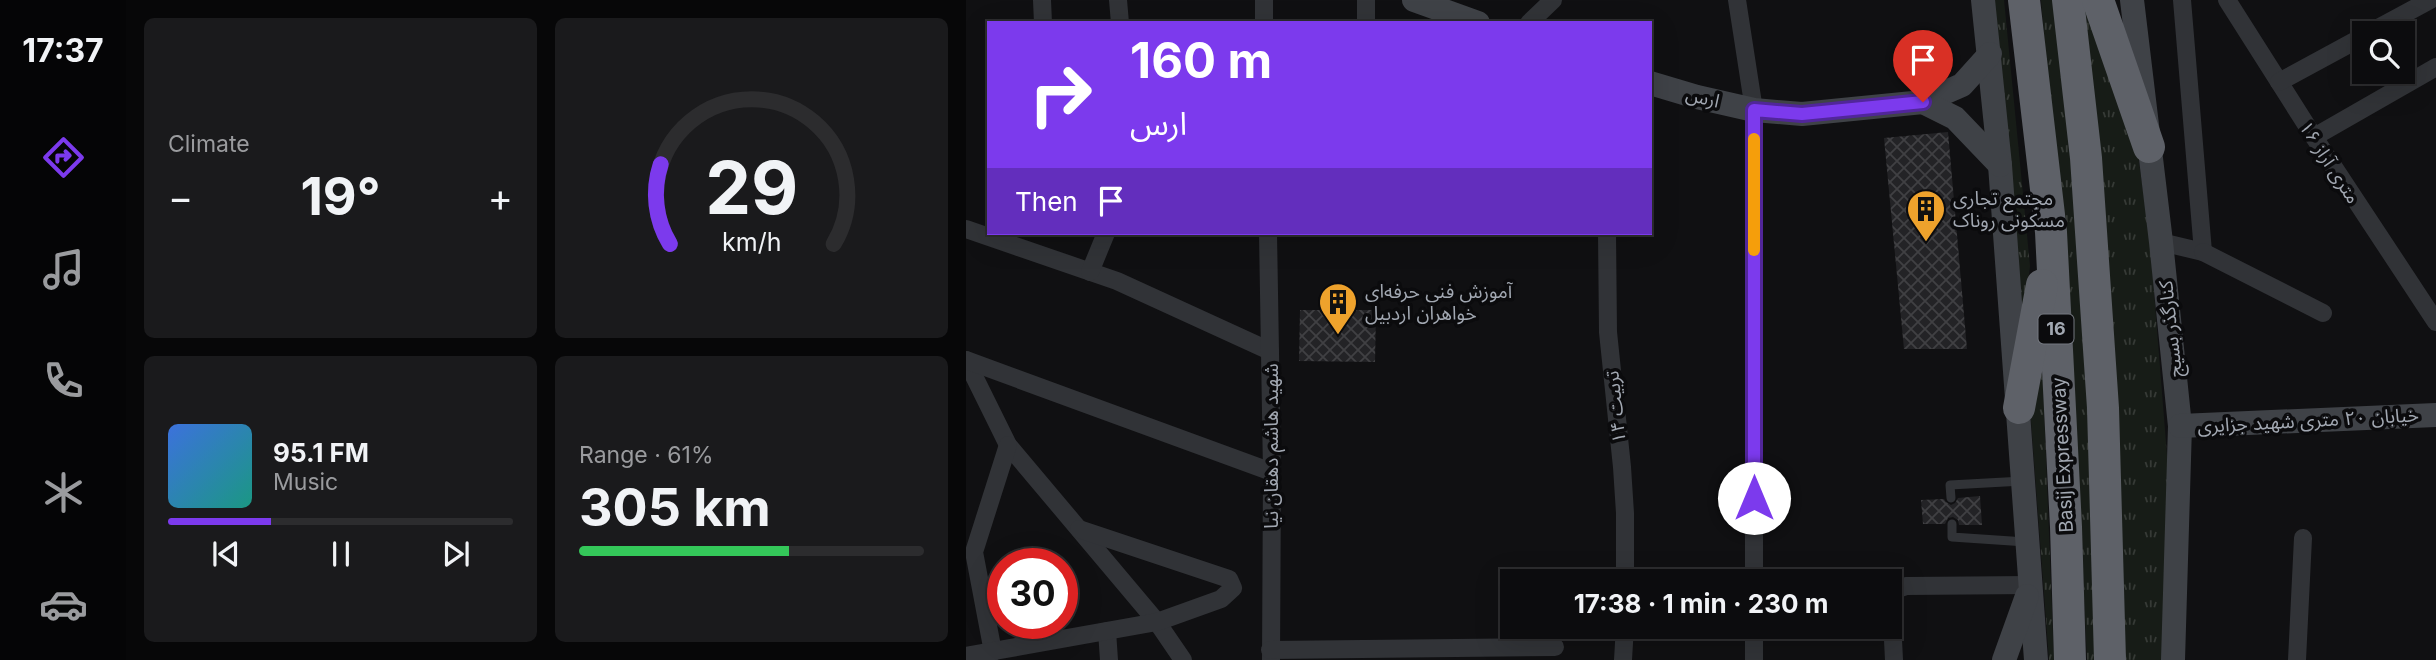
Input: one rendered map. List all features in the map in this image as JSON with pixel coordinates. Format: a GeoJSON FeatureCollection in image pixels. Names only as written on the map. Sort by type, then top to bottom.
{"type":"FeatureCollection","features":[{"type":"Feature","properties":{"kind":"highway","name":"Basij Expressway"},"geometry":{"type":"LineString","coordinates":[[2024,0],[2051,232],[2070,660]]}},
{"type":"Feature","properties":{"kind":"highway","name":"16"},"geometry":{"type":"LineString","coordinates":[[2068,0],[2086,158],[2104,408],[2110,660]]}},
{"type":"Feature","properties":{"kind":"highway"},"geometry":{"type":"LineString","coordinates":[[2098,0],[2149,146]]}},
{"type":"Feature","properties":{"kind":"highway"},"geometry":{"type":"LineString","coordinates":[[2019,408],[2051,232]]}},
{"type":"Feature","properties":{"kind":"main road"},"geometry":{"type":"LineString","coordinates":[[1414,0],[1473,21]]}},
{"type":"Feature","properties":{"kind":"main road"},"geometry":{"type":"LineString","coordinates":[[1983,0],[2000,165],[2036,660]]}},
{"type":"Feature","properties":{"kind":"main road","name":"کنارگذر بسیج"},"geometry":{"type":"LineString","coordinates":[[2132,0],[2180,426],[2173,660]]}},
{"type":"Feature","properties":{"kind":"main road"},"geometry":{"type":"LineString","coordinates":[[1923,102],[1962,85],[1990,54]]}},
{"type":"Feature","properties":{"kind":"main road","name":"ارس"},"geometry":{"type":"LineString","coordinates":[[1652,84],[1754,110],[1802,114],[1923,102]]}},
{"type":"Feature","properties":{"kind":"main road"},"geometry":{"type":"LineString","coordinates":[[1923,102],[1955,118],[2000,165]]}},
{"type":"Feature","properties":{"kind":"main road","name":"خیابان ۲۰ متری شهید جزایری"},"geometry":{"type":"LineString","coordinates":[[2180,426],[2436,415]]}},
{"type":"Feature","properties":{"kind":"main road"},"geometry":{"type":"LineString","coordinates":[[2004,660],[2031,585]]}},
{"type":"Feature","properties":{"kind":"street"},"geometry":{"type":"LineString","coordinates":[[1042,0],[1044,21]]}},
{"type":"Feature","properties":{"kind":"street"},"geometry":{"type":"LineString","coordinates":[[1118,0],[1120,21]]}},
{"type":"Feature","properties":{"kind":"street"},"geometry":{"type":"LineString","coordinates":[[1264,0],[1264,21]]}},
{"type":"Feature","properties":{"kind":"street"},"geometry":{"type":"LineString","coordinates":[[1366,0],[1366,21]]}},
{"type":"Feature","properties":{"kind":"street"},"geometry":{"type":"LineString","coordinates":[[1531,21],[1553,0]]}},
{"type":"Feature","properties":{"kind":"street"},"geometry":{"type":"LineString","coordinates":[[1737,0],[1754,110],[1754,569]]}},
{"type":"Feature","properties":{"kind":"street"},"geometry":{"type":"LineString","coordinates":[[2182,0],[2203,252]]}},
{"type":"Feature","properties":{"kind":"street"},"geometry":{"type":"LineString","coordinates":[[2391,21],[2430,0]]}},
{"type":"Feature","properties":{"kind":"street","name":"۱۶ متری آراز"},"geometry":{"type":"LineString","coordinates":[[2231,1],[2314,137],[2436,322]]}},
{"type":"Feature","properties":{"kind":"street"},"geometry":{"type":"LineString","coordinates":[[2279,82],[2352,42]]}},
{"type":"Feature","properties":{"kind":"street"},"geometry":{"type":"LineString","coordinates":[[2314,137],[2436,68]]}},
{"type":"Feature","properties":{"kind":"street"},"geometry":{"type":"LineString","coordinates":[[966,229],[987,233]]}},
{"type":"Feature","properties":{"kind":"street"},"geometry":{"type":"LineString","coordinates":[[997,235],[1022,240],[1270,351]]}},
{"type":"Feature","properties":{"kind":"street"},"geometry":{"type":"LineString","coordinates":[[1090,272],[1105,235]]}},
{"type":"Feature","properties":{"kind":"street","name":"شهید هاشم دهقان نیا"},"geometry":{"type":"LineString","coordinates":[[1268,235],[1272,472],[1270,655]]}},
{"type":"Feature","properties":{"kind":"street","name":"تربیت ۱۴"},"geometry":{"type":"LineString","coordinates":[[1607,235],[1608,331],[1622,467],[1625,569]]}},
{"type":"Feature","properties":{"kind":"street"},"geometry":{"type":"LineString","coordinates":[[2161,242],[2203,252],[2323,313]]}},
{"type":"Feature","properties":{"kind":"street"},"geometry":{"type":"LineString","coordinates":[[966,360],[1272,472]]}},
{"type":"Feature","properties":{"kind":"street"},"geometry":{"type":"LineString","coordinates":[[966,360],[1008,445],[1157,622],[1183,660]]}},
{"type":"Feature","properties":{"kind":"street"},"geometry":{"type":"LineString","coordinates":[[993,652],[974,552],[1008,445]]}},
{"type":"Feature","properties":{"kind":"street"},"geometry":{"type":"LineString","coordinates":[[966,656],[993,652],[1016,654],[1157,622],[1221,599],[1233,588],[1229,579],[1079,529]]}},
{"type":"Feature","properties":{"kind":"street"},"geometry":{"type":"LineString","coordinates":[[2297,660],[2303,538]]}},
{"type":"Feature","properties":{"kind":"street"},"geometry":{"type":"LineString","coordinates":[[1894,660],[1891,600],[1895,590],[1906,586],[2031,585]]}},
{"type":"Feature","properties":{"kind":"street"},"geometry":{"type":"LineString","coordinates":[[1107,632],[1109,660]]}},
{"type":"Feature","properties":{"kind":"street"},"geometry":{"type":"LineString","coordinates":[[1623,660],[1624,639]]}},
{"type":"Feature","properties":{"kind":"street"},"geometry":{"type":"LineString","coordinates":[[1754,639],[1754,660]]}},
{"type":"Feature","properties":{"kind":"street"},"geometry":{"type":"LineString","coordinates":[[1270,655],[1555,647]]}},
{"type":"Feature","properties":{"kind":"lane"},"geometry":{"type":"LineString","coordinates":[[1951,498],[1950,485],[2024,481]]}},
{"type":"Feature","properties":{"kind":"lane"},"geometry":{"type":"LineString","coordinates":[[1952,524],[1952,537],[2028,542]]}},
{"type":"Feature","properties":{"kind":"green space"},"geometry":{"type":"Polygon","coordinates":[[[1992,0],[2004,0],[2030,266],[2022,330],[1992,0]]]}},
{"type":"Feature","properties":{"kind":"green space"},"geometry":{"type":"Polygon","coordinates":[[[2041,0],[2054,0],[2077,204],[2097,547],[2099,660],[2087,660],[2074,386],[2041,0]]]}},
{"type":"Feature","properties":{"kind":"green space"},"geometry":{"type":"Polygon","coordinates":[[[2080,0],[2088,0],[2133,118],[2150,242],[2171,506],[2172,660],[2119,660],[2080,0]]]}},
{"type":"Feature","properties":{"kind":"green space"},"geometry":{"type":"Polygon","coordinates":[[[2041,332],[2054,660],[2049,660],[2030,407],[2041,332]]]}},
{"type":"Feature","properties":{"kind":"building","name":"مجتمع تجاری مسکونی روناک"},"geometry":{"type":"Polygon","coordinates":[[[1948,132],[1967,349],[1904,349],[1884,138],[1948,132]]]}},
{"type":"Feature","properties":{"kind":"building","name":"آموزش فنی حرفه‌ای خواهران اردبیل"},"geometry":{"type":"Polygon","coordinates":[[[1300,310],[1376,310],[1375,362],[1299,361],[1300,310]]]}},
{"type":"Feature","properties":{"kind":"building"},"geometry":{"type":"Polygon","coordinates":[[[1980,496],[1982,525],[1959,525],[1958,520],[1953,517],[1948,518],[1945,524],[1923,524],[1921,500],[1944,499],[1951,505],[1958,498],[1980,496]]]}},
{"type":"Feature","properties":{"kind":"slow traffic"},"geometry":{"type":"LineString","coordinates":[[1754,139],[1754,250]]}},
{"type":"Feature","properties":{"kind":"place","name":"مجتمع تجاری مسکونی روناک"},"geometry":{"type":"Point","coordinates":[1926,243]}},
{"type":"Feature","properties":{"kind":"place","name":"آموزش فنی حرفه‌ای خواهران اردبیل"},"geometry":{"type":"Point","coordinates":[1338,336]}},
{"type":"Feature","properties":{"kind":"route"},"geometry":{"type":"LineString","coordinates":[[1754,498],[1754,110],[1802,114],[1923,102]]}}]}
